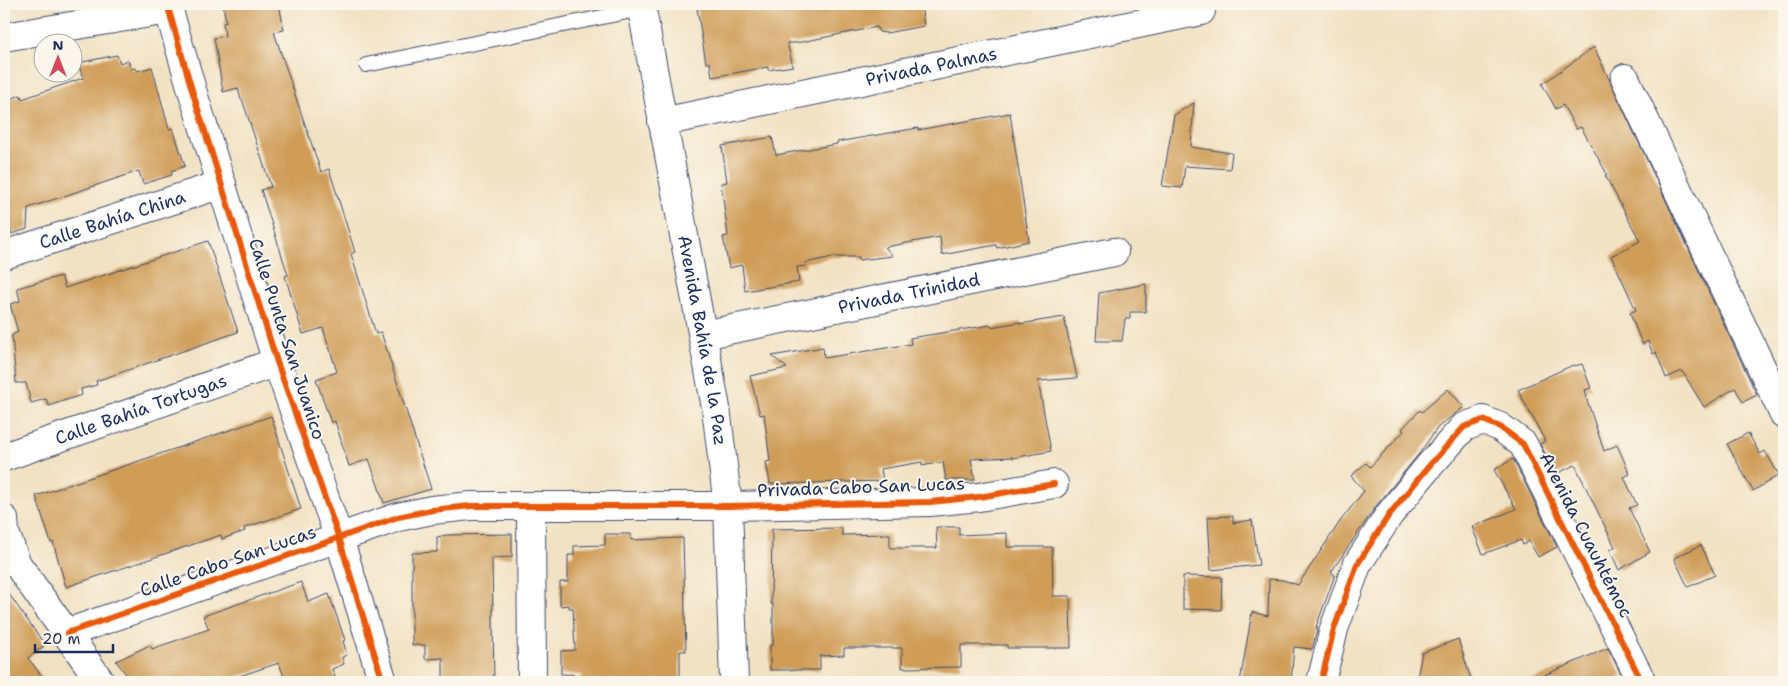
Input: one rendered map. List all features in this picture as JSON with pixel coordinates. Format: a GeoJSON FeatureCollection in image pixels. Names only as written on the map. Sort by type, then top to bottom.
{"type":"FeatureCollection","features":[{"type":"Feature","properties":{"kind":"street","name":"Avenida Bahía de la Paz"},"geometry":{"type":"LineString","coordinates":[[642,6],[716,408],[728,506],[734,682]]}},
{"type":"Feature","properties":{"kind":"street"},"geometry":{"type":"LineString","coordinates":[[4,37],[168,7]]}},
{"type":"Feature","properties":{"kind":"street","name":"Calle Punta San Juanico"},"geometry":{"type":"LineString","coordinates":[[168,7],[278,362],[339,538],[383,682]]}},
{"type":"Feature","properties":{"kind":"street","name":"Privada Palmas"},"geometry":{"type":"LineString","coordinates":[[662,122],[1201,11]]}},
{"type":"Feature","properties":{"kind":"street"},"geometry":{"type":"LineString","coordinates":[[1625,78],[1784,415]]}},
{"type":"Feature","properties":{"kind":"street","name":"Calle Bahía China"},"geometry":{"type":"LineString","coordinates":[[4,255],[222,184]]}},
{"type":"Feature","properties":{"kind":"street","name":"Privada Trinidad"},"geometry":{"type":"LineString","coordinates":[[703,336],[1114,252]]}},
{"type":"Feature","properties":{"kind":"street","name":"Calle Bahía Tortugas"},"geometry":{"type":"LineString","coordinates":[[4,457],[278,362]]}},
{"type":"Feature","properties":{"kind":"street","name":"Avenida Cuauhtémoc"},"geometry":{"type":"LineString","coordinates":[[1321,682],[1334,630],[1357,565],[1389,515],[1429,466],[1464,427],[1483,420],[1500,427],[1523,444],[1642,682]]}},
{"type":"Feature","properties":{"kind":"street","name":"Privada Cabo San Lucas"},"geometry":{"type":"LineString","coordinates":[[728,506],[930,502],[979,497],[1054,484]]}},
{"type":"Feature","properties":{"kind":"street","name":"Calle Cabo San Lucas"},"geometry":{"type":"LineString","coordinates":[[67,633],[398,517],[432,510],[471,506],[728,506]]}},
{"type":"Feature","properties":{"kind":"street"},"geometry":{"type":"LineString","coordinates":[[531,506],[532,682]]}},
{"type":"Feature","properties":{"kind":"street"},"geometry":{"type":"LineString","coordinates":[[4,519],[5,533],[17,564],[101,682]]}},
{"type":"Feature","properties":{"kind":"lane"},"geometry":{"type":"LineString","coordinates":[[366,65],[642,6]]}},
{"type":"Feature","properties":{"kind":"building"},"geometry":{"type":"Polygon","coordinates":[[[223,4],[279,4],[284,30],[274,32],[321,172],[329,169],[355,252],[351,254],[376,334],[381,332],[431,489],[384,503],[369,459],[349,466],[335,421],[331,423],[316,379],[337,372],[323,328],[303,334],[285,276],[288,275],[261,190],[271,187],[242,99],[238,88],[223,92],[214,38],[225,36],[223,23],[226,22],[223,4]]]}},
{"type":"Feature","properties":{"kind":"building"},"geometry":{"type":"Polygon","coordinates":[[[699,4],[921,4],[924,26],[886,33],[879,32],[877,27],[796,43],[787,43],[793,66],[768,70],[768,67],[712,77],[710,63],[706,63],[697,8],[699,8],[699,4]]]}},
{"type":"Feature","properties":{"kind":"building"},"geometry":{"type":"Polygon","coordinates":[[[1594,47],[1757,395],[1743,402],[1735,388],[1704,407],[1682,371],[1666,378],[1656,352],[1653,354],[1648,341],[1642,344],[1630,313],[1636,310],[1611,256],[1640,241],[1581,127],[1576,129],[1563,105],[1556,109],[1542,84],[1594,47]]]}},
{"type":"Feature","properties":{"kind":"building"},"geometry":{"type":"Polygon","coordinates":[[[117,55],[120,63],[128,60],[131,69],[135,68],[137,71],[152,67],[169,129],[173,128],[185,166],[171,171],[172,175],[143,184],[139,171],[28,208],[27,229],[11,234],[4,210],[4,101],[21,95],[22,99],[71,82],[82,82],[82,62],[117,55]]]}},
{"type":"Feature","properties":{"kind":"building"},"geometry":{"type":"Polygon","coordinates":[[[1194,103],[1191,147],[1232,153],[1230,169],[1185,166],[1182,188],[1162,186],[1174,115],[1194,103]]]}},
{"type":"Feature","properties":{"kind":"building"},"geometry":{"type":"Polygon","coordinates":[[[1010,113],[1029,241],[997,248],[996,245],[942,255],[940,237],[885,247],[893,256],[859,260],[859,257],[833,257],[805,263],[806,266],[797,267],[799,282],[745,291],[742,265],[729,268],[723,237],[728,236],[721,183],[727,182],[722,146],[772,137],[776,155],[837,144],[837,142],[918,128],[918,130],[1010,113]]]}},
{"type":"Feature","properties":{"kind":"building"},"geometry":{"type":"Polygon","coordinates":[[[208,241],[238,332],[96,381],[97,385],[81,389],[82,395],[49,406],[46,399],[31,403],[26,383],[16,383],[12,335],[18,332],[10,304],[20,301],[17,288],[61,276],[65,288],[208,241]]]}},
{"type":"Feature","properties":{"kind":"building"},"geometry":{"type":"Polygon","coordinates":[[[1146,284],[1146,312],[1130,312],[1130,319],[1125,319],[1122,341],[1096,341],[1099,293],[1146,284]]]}},
{"type":"Feature","properties":{"kind":"building"},"geometry":{"type":"Polygon","coordinates":[[[1064,317],[1077,378],[1038,381],[1051,451],[1013,458],[971,459],[975,480],[946,480],[943,462],[922,466],[922,462],[881,469],[883,481],[770,484],[766,462],[770,461],[764,414],[760,415],[750,376],[787,368],[772,356],[823,347],[824,358],[911,344],[910,338],[991,325],[991,327],[1020,322],[1020,324],[1064,317]]]}},
{"type":"Feature","properties":{"kind":"building"},"geometry":{"type":"Polygon","coordinates":[[[1582,364],[1591,388],[1585,390],[1586,397],[1604,451],[1617,445],[1630,474],[1624,477],[1637,505],[1629,508],[1650,552],[1619,570],[1610,550],[1615,547],[1575,465],[1556,474],[1540,444],[1545,441],[1518,390],[1573,365],[1582,364]]]}},
{"type":"Feature","properties":{"kind":"building"},"geometry":{"type":"Polygon","coordinates":[[[1448,389],[1464,407],[1438,427],[1377,505],[1331,572],[1335,575],[1316,627],[1318,627],[1312,649],[1294,647],[1291,682],[1240,682],[1252,612],[1268,616],[1269,579],[1283,580],[1298,585],[1341,520],[1364,491],[1351,476],[1366,463],[1370,467],[1404,431],[1402,429],[1420,410],[1422,412],[1448,389]]]}},
{"type":"Feature","properties":{"kind":"building"},"geometry":{"type":"Polygon","coordinates":[[[271,416],[301,509],[244,528],[245,531],[222,539],[221,535],[66,587],[53,542],[51,543],[36,496],[271,416]]]}},
{"type":"Feature","properties":{"kind":"building"},"geometry":{"type":"Polygon","coordinates":[[[1748,433],[1760,454],[1765,451],[1779,475],[1753,491],[1727,444],[1748,433]]]}},
{"type":"Feature","properties":{"kind":"building"},"geometry":{"type":"Polygon","coordinates":[[[1513,459],[1557,547],[1538,557],[1529,541],[1523,545],[1521,540],[1483,554],[1472,527],[1516,509],[1494,470],[1513,459]]]}},
{"type":"Feature","properties":{"kind":"building"},"geometry":{"type":"Polygon","coordinates":[[[1233,516],[1233,523],[1252,520],[1259,565],[1211,570],[1208,517],[1233,516]]]}},
{"type":"Feature","properties":{"kind":"building"},"geometry":{"type":"Polygon","coordinates":[[[936,527],[959,527],[959,535],[1007,533],[1007,547],[1052,547],[1053,596],[1070,596],[1071,648],[1007,648],[1007,645],[961,645],[961,667],[902,668],[902,648],[844,648],[844,655],[820,656],[820,670],[770,670],[770,645],[773,645],[773,604],[771,604],[772,529],[842,528],[842,535],[890,534],[890,548],[937,548],[936,527]]]}},
{"type":"Feature","properties":{"kind":"building"},"geometry":{"type":"Polygon","coordinates":[[[512,534],[512,557],[492,558],[494,682],[443,682],[443,658],[425,659],[425,645],[412,645],[412,553],[437,552],[437,537],[447,535],[512,534]]]}},
{"type":"Feature","properties":{"kind":"building"},"geometry":{"type":"Polygon","coordinates":[[[605,534],[631,534],[631,540],[683,538],[686,651],[680,651],[680,682],[582,682],[582,675],[561,674],[561,651],[575,650],[573,608],[569,608],[569,605],[560,606],[560,582],[568,582],[568,555],[574,555],[574,546],[605,545],[605,534]]]}},
{"type":"Feature","properties":{"kind":"building"},"geometry":{"type":"Polygon","coordinates":[[[1701,545],[1715,575],[1688,587],[1674,558],[1701,545]]]}},
{"type":"Feature","properties":{"kind":"building"},"geometry":{"type":"Polygon","coordinates":[[[1183,576],[1222,577],[1221,610],[1183,609],[1183,576]]]}},
{"type":"Feature","properties":{"kind":"building"},"geometry":{"type":"Polygon","coordinates":[[[301,582],[308,602],[329,594],[345,640],[343,641],[347,655],[342,657],[344,664],[332,669],[337,682],[286,682],[279,663],[221,682],[132,682],[116,661],[150,645],[152,649],[209,629],[203,616],[301,582]]]}},
{"type":"Feature","properties":{"kind":"building"},"geometry":{"type":"Polygon","coordinates":[[[4,587],[45,645],[28,658],[46,682],[4,682],[4,587]]]}},
{"type":"Feature","properties":{"kind":"building"},"geometry":{"type":"Polygon","coordinates":[[[1458,639],[1472,682],[1416,682],[1422,653],[1458,639]]]}},
{"type":"Feature","properties":{"kind":"building"},"geometry":{"type":"Polygon","coordinates":[[[1608,648],[1622,676],[1611,682],[1528,682],[1608,648]]]}},
{"type":"Feature","properties":{"kind":"cycle path"},"geometry":{"type":"LineString","coordinates":[[167,4],[277,362],[339,538],[383,682]]}},
{"type":"Feature","properties":{"kind":"cycle path"},"geometry":{"type":"LineString","coordinates":[[1321,682],[1334,629],[1357,565],[1389,515],[1429,466],[1464,427],[1483,420],[1500,427],[1523,444],[1642,682]]}},
{"type":"Feature","properties":{"kind":"cycle path"},"geometry":{"type":"LineString","coordinates":[[67,633],[398,517],[432,510],[471,506],[728,506],[930,502],[979,497],[1054,484]]}}]}
